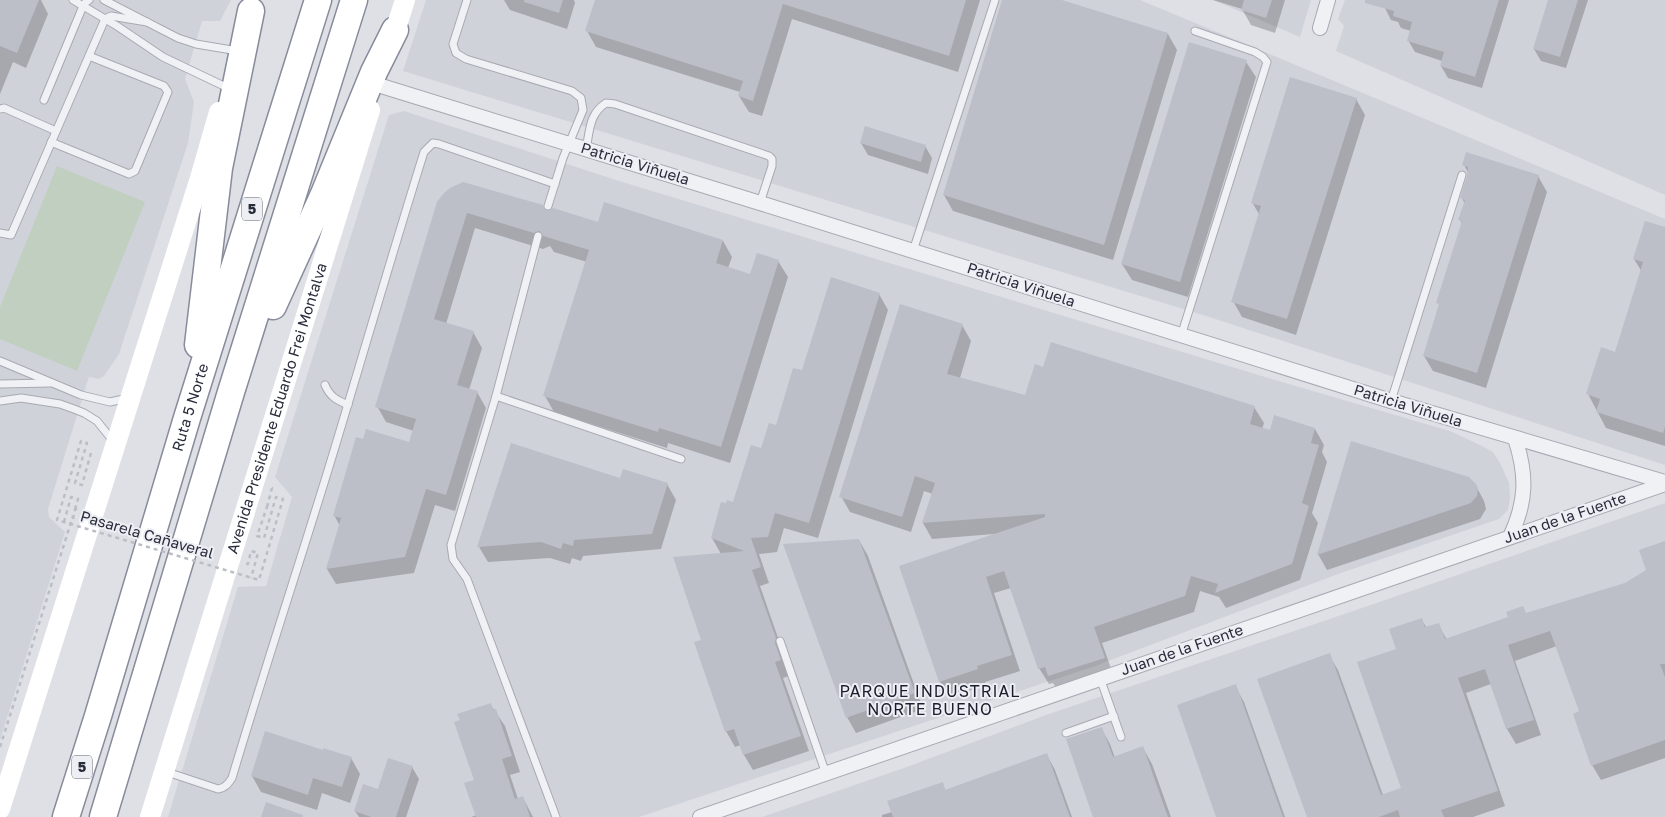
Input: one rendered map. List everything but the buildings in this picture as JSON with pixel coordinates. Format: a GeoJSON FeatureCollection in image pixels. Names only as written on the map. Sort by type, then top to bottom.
{"type":"FeatureCollection","features":[{"type":"Feature","properties":{"kind":"highway","name":"Ruta 5 Norte"},"geometry":{"type":"LineString","coordinates":[[66,817],[187,418],[318,0]]}},
{"type":"Feature","properties":{"kind":"highway","name":"5"},"geometry":{"type":"LineString","coordinates":[[103,817],[354,0]]}},
{"type":"Feature","properties":{"kind":"highway"},"geometry":{"type":"LineString","coordinates":[[187,418],[218,177],[252,6]]}},
{"type":"Feature","properties":{"kind":"highway"},"geometry":{"type":"LineString","coordinates":[[232,392],[283,286],[328,186],[374,72],[395,30]]}},
{"type":"Feature","properties":{"kind":"main road","name":"Avenida Presidente Eduardo Frei Montalva"},"geometry":{"type":"LineString","coordinates":[[150,817],[404,0]]}},
{"type":"Feature","properties":{"kind":"main road"},"geometry":{"type":"LineString","coordinates":[[0,809],[200,178],[226,86],[252,6]]}},
{"type":"Feature","properties":{"kind":"street"},"geometry":{"type":"LineString","coordinates":[[1320,28],[1328,0]]}},
{"type":"Feature","properties":{"kind":"street","name":"Patricia Viñuela"},"geometry":{"type":"LineString","coordinates":[[378,86],[760,203],[1391,401],[1665,483]]}},
{"type":"Feature","properties":{"kind":"street"},"geometry":{"type":"LineString","coordinates":[[1510,538],[1519,516],[1525,485],[1522,461],[1515,438]]}},
{"type":"Feature","properties":{"kind":"street","name":"Juan de la Fuente"},"geometry":{"type":"LineString","coordinates":[[700,817],[1665,483]]}},
{"type":"Feature","properties":{"kind":"lane"},"geometry":{"type":"LineString","coordinates":[[73,0],[163,58],[226,86]]}},
{"type":"Feature","properties":{"kind":"lane"},"geometry":{"type":"LineString","coordinates":[[44,100],[83,6],[90,0]]}},
{"type":"Feature","properties":{"kind":"lane"},"geometry":{"type":"LineString","coordinates":[[100,0],[107,1],[178,38],[196,44],[238,51]]}},
{"type":"Feature","properties":{"kind":"lane"},"geometry":{"type":"LineString","coordinates":[[467,0],[453,44],[456,53],[466,59],[572,90],[581,98],[583,110],[563,158],[548,206]]}},
{"type":"Feature","properties":{"kind":"lane"},"geometry":{"type":"LineString","coordinates":[[913,251],[995,0]]}},
{"type":"Feature","properties":{"kind":"lane"},"geometry":{"type":"LineString","coordinates":[[0,233],[11,235],[105,19],[111,16],[147,22]]}},
{"type":"Feature","properties":{"kind":"lane"},"geometry":{"type":"LineString","coordinates":[[1181,336],[1267,62],[1255,52],[1195,31]]}},
{"type":"Feature","properties":{"kind":"lane"},"geometry":{"type":"LineString","coordinates":[[51,142],[129,174],[135,171],[168,92],[164,86],[89,56]]}},
{"type":"Feature","properties":{"kind":"lane"},"geometry":{"type":"LineString","coordinates":[[586,149],[593,114],[606,103],[614,104],[769,156],[772,159],[772,166],[760,203]]}},
{"type":"Feature","properties":{"kind":"lane"},"geometry":{"type":"LineString","coordinates":[[0,109],[4,108],[56,131]]}},
{"type":"Feature","properties":{"kind":"lane"},"geometry":{"type":"LineString","coordinates":[[165,771],[218,789],[223,788],[232,778],[348,405],[424,152],[433,143],[439,144],[555,184]]}},
{"type":"Feature","properties":{"kind":"lane"},"geometry":{"type":"LineString","coordinates":[[1391,401],[1462,175]]}},
{"type":"Feature","properties":{"kind":"lane"},"geometry":{"type":"LineString","coordinates":[[538,236],[496,396],[451,545],[453,559],[467,579],[556,817]]}},
{"type":"Feature","properties":{"kind":"lane"},"geometry":{"type":"LineString","coordinates":[[0,361],[81,395],[110,402],[131,397]]}},
{"type":"Feature","properties":{"kind":"lane"},"geometry":{"type":"LineString","coordinates":[[0,384],[52,383]]}},
{"type":"Feature","properties":{"kind":"lane"},"geometry":{"type":"LineString","coordinates":[[326,385],[329,394],[348,405]]}},
{"type":"Feature","properties":{"kind":"lane"},"geometry":{"type":"LineString","coordinates":[[496,396],[681,459]]}},
{"type":"Feature","properties":{"kind":"lane"},"geometry":{"type":"LineString","coordinates":[[0,402],[21,398],[60,404],[74,409],[97,422],[116,445]]}},
{"type":"Feature","properties":{"kind":"lane"},"geometry":{"type":"LineString","coordinates":[[780,641],[826,774]]}},
{"type":"Feature","properties":{"kind":"lane"},"geometry":{"type":"LineString","coordinates":[[1100,678],[1121,737]]}},
{"type":"Feature","properties":{"kind":"lane"},"geometry":{"type":"LineString","coordinates":[[1066,733],[1114,716]]}},
{"type":"Feature","properties":{"kind":"path","name":"Pasarela Cañaveral"},"geometry":{"type":"LineString","coordinates":[[91,453],[82,485],[75,483],[86,443],[80,441],[57,520],[251,578]]}},
{"type":"Feature","properties":{"kind":"path"},"geometry":{"type":"LineString","coordinates":[[248,564],[252,551],[258,553],[251,578],[259,580],[283,499],[276,498],[264,538],[257,536],[272,488],[265,486]]}},
{"type":"Feature","properties":{"kind":"path"},"geometry":{"type":"LineString","coordinates":[[0,747],[78,499],[72,497],[64,522]]}},
{"type":"Feature","properties":{"kind":"shaded area"},"geometry":{"type":"Polygon","coordinates":[[[0,0],[231,0],[220,21],[202,21],[185,79],[194,102],[188,143],[119,354],[104,376],[99,379],[89,377],[87,383],[48,509],[49,517],[65,532],[0,740],[0,0]]]}},
{"type":"Feature","properties":{"kind":"shaded area"},"geometry":{"type":"Polygon","coordinates":[[[426,0],[1140,0],[1665,219],[1665,465],[1203,315],[403,71],[426,0]]]}},
{"type":"Feature","properties":{"kind":"shaded area"},"geometry":{"type":"Polygon","coordinates":[[[1213,0],[1311,0],[1300,37],[1213,0]]]}},
{"type":"Feature","properties":{"kind":"shaded area"},"geometry":{"type":"Polygon","coordinates":[[[1345,0],[1665,0],[1665,195],[1336,51],[1344,26],[1338,19],[1345,0]]]}},
{"type":"Feature","properties":{"kind":"shaded area"},"geometry":{"type":"Polygon","coordinates":[[[404,111],[616,180],[1265,377],[1450,431],[1493,452],[1509,483],[1510,498],[1508,510],[1499,519],[1338,574],[1095,666],[639,817],[168,817],[238,587],[266,586],[292,497],[275,477],[389,115],[404,111]]]}},
{"type":"Feature","properties":{"kind":"shaded area"},"geometry":{"type":"Polygon","coordinates":[[[1665,503],[1665,817],[762,817],[904,768],[1046,715],[1665,503]]]}},
{"type":"Feature","properties":{"kind":"green space"},"geometry":{"type":"Polygon","coordinates":[[[57,166],[145,202],[77,371],[0,339],[0,307],[57,166]]]}},
{"type":"Feature","properties":{"kind":"district","name":"PARQUE INDUSTRIAL NORTE BUENO"},"geometry":{"type":"Point","coordinates":[930,700]}}]}
